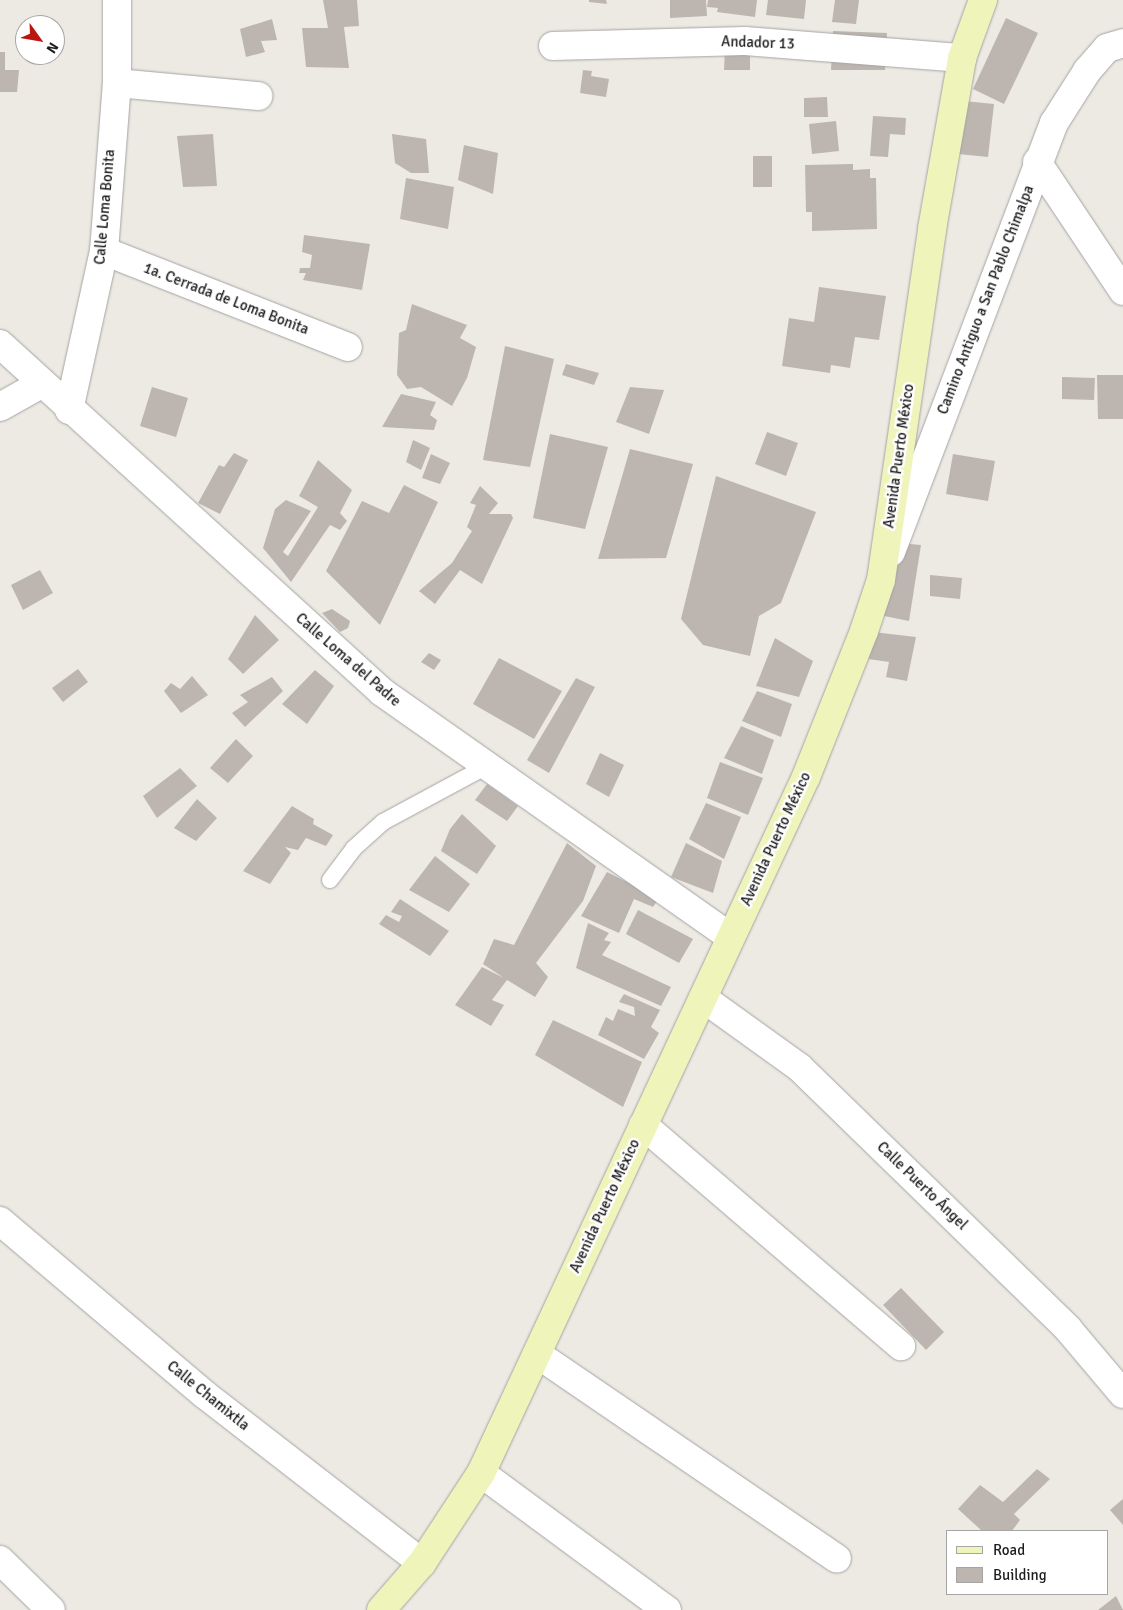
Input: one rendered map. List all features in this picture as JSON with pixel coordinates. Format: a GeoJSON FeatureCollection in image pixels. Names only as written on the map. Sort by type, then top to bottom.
{"type":"FeatureCollection","features":[{"type":"Feature","properties":{"kind":"main road","name":"Avenida Puerto México"},"geometry":{"type":"LineString","coordinates":[[381,1610],[422,1563],[481,1474],[703,998],[729,936],[806,777],[881,580],[962,58],[983,0]]}},
{"type":"Feature","properties":{"kind":"street","name":"Calle Loma Bonita"},"geometry":{"type":"LineString","coordinates":[[69,410],[104,251],[117,83],[117,0]]}},
{"type":"Feature","properties":{"kind":"street","name":"Andador 13"},"geometry":{"type":"LineString","coordinates":[[554,46],[745,41],[962,58]]}},
{"type":"Feature","properties":{"kind":"street","name":"Camino Antiguo a San Pablo Chimalpa"},"geometry":{"type":"LineString","coordinates":[[881,580],[1037,162],[1070,92],[1107,48],[1123,43]]}},
{"type":"Feature","properties":{"kind":"street"},"geometry":{"type":"LineString","coordinates":[[117,83],[258,96]]}},
{"type":"Feature","properties":{"kind":"street"},"geometry":{"type":"LineString","coordinates":[[1037,162],[1123,292]]}},
{"type":"Feature","properties":{"kind":"street","name":"1a. Cerrada de Loma Bonita"},"geometry":{"type":"LineString","coordinates":[[104,251],[348,347]]}},
{"type":"Feature","properties":{"kind":"street","name":"Calle Loma del Padre"},"geometry":{"type":"LineString","coordinates":[[0,344],[69,410],[382,692],[485,767],[729,936]]}},
{"type":"Feature","properties":{"kind":"street"},"geometry":{"type":"LineString","coordinates":[[0,407],[41,384]]}},
{"type":"Feature","properties":{"kind":"street","name":"Calle Puerto Ángel"},"geometry":{"type":"LineString","coordinates":[[703,998],[799,1067],[1068,1328],[1123,1394]]}},
{"type":"Feature","properties":{"kind":"street"},"geometry":{"type":"LineString","coordinates":[[643,1126],[901,1346]]}},
{"type":"Feature","properties":{"kind":"street","name":"Calle Chamixtla"},"geometry":{"type":"LineString","coordinates":[[0,1221],[204,1394],[422,1563]]}},
{"type":"Feature","properties":{"kind":"street"},"geometry":{"type":"LineString","coordinates":[[538,1354],[837,1559]]}},
{"type":"Feature","properties":{"kind":"street"},"geometry":{"type":"LineString","coordinates":[[481,1474],[667,1610]]}},
{"type":"Feature","properties":{"kind":"street"},"geometry":{"type":"LineString","coordinates":[[0,1560],[52,1610]]}},
{"type":"Feature","properties":{"kind":"lane"},"geometry":{"type":"LineString","coordinates":[[330,880],[353,849],[383,822],[485,767]]}},
{"type":"Feature","properties":{"kind":"building"},"geometry":{"type":"Polygon","coordinates":[[[323,0],[357,0],[359,26],[344,27],[349,68],[306,67],[302,28],[328,28],[323,0]]]}},
{"type":"Feature","properties":{"kind":"building"},"geometry":{"type":"Polygon","coordinates":[[[589,0],[606,0],[607,4],[589,2],[589,0]]]}},
{"type":"Feature","properties":{"kind":"building"},"geometry":{"type":"Polygon","coordinates":[[[670,0],[706,0],[707,16],[670,18],[670,0]]]}},
{"type":"Feature","properties":{"kind":"building"},"geometry":{"type":"Polygon","coordinates":[[[708,0],[757,0],[755,17],[717,12],[718,8],[707,7],[708,0]]]}},
{"type":"Feature","properties":{"kind":"building"},"geometry":{"type":"Polygon","coordinates":[[[768,0],[806,0],[804,19],[766,15],[768,0]]]}},
{"type":"Feature","properties":{"kind":"building"},"geometry":{"type":"Polygon","coordinates":[[[835,0],[859,0],[856,24],[832,22],[835,0]]]}},
{"type":"Feature","properties":{"kind":"building"},"geometry":{"type":"Polygon","coordinates":[[[1006,18],[1038,33],[1004,104],[973,89],[1006,18]]]}},
{"type":"Feature","properties":{"kind":"building"},"geometry":{"type":"Polygon","coordinates":[[[272,19],[277,40],[261,41],[265,52],[246,57],[240,29],[272,19]]]}},
{"type":"Feature","properties":{"kind":"building"},"geometry":{"type":"Polygon","coordinates":[[[833,31],[887,33],[885,70],[831,70],[833,31]]]}},
{"type":"Feature","properties":{"kind":"building"},"geometry":{"type":"Polygon","coordinates":[[[725,46],[750,47],[750,70],[724,70],[725,46]]]}},
{"type":"Feature","properties":{"kind":"building"},"geometry":{"type":"Polygon","coordinates":[[[0,52],[5,52],[5,70],[19,70],[17,92],[0,92],[0,52]]]}},
{"type":"Feature","properties":{"kind":"building"},"geometry":{"type":"Polygon","coordinates":[[[583,70],[592,71],[591,76],[609,79],[606,97],[580,93],[583,70]]]}},
{"type":"Feature","properties":{"kind":"building"},"geometry":{"type":"Polygon","coordinates":[[[827,97],[828,117],[804,117],[804,98],[827,97]]]}},
{"type":"Feature","properties":{"kind":"building"},"geometry":{"type":"Polygon","coordinates":[[[964,101],[994,104],[988,157],[958,154],[964,101]]]}},
{"type":"Feature","properties":{"kind":"building"},"geometry":{"type":"Polygon","coordinates":[[[873,116],[906,118],[905,135],[890,134],[888,157],[870,156],[873,116]]]}},
{"type":"Feature","properties":{"kind":"building"},"geometry":{"type":"Polygon","coordinates":[[[836,121],[839,151],[812,154],[809,124],[836,121]]]}},
{"type":"Feature","properties":{"kind":"building"},"geometry":{"type":"Polygon","coordinates":[[[213,134],[217,186],[183,187],[177,136],[213,134]]]}},
{"type":"Feature","properties":{"kind":"building"},"geometry":{"type":"Polygon","coordinates":[[[392,134],[426,139],[429,173],[411,173],[395,163],[392,134]]]}},
{"type":"Feature","properties":{"kind":"building"},"geometry":{"type":"Polygon","coordinates":[[[464,145],[498,153],[493,194],[458,180],[464,145]]]}},
{"type":"Feature","properties":{"kind":"building"},"geometry":{"type":"Polygon","coordinates":[[[753,156],[772,156],[772,187],[753,187],[753,156]]]}},
{"type":"Feature","properties":{"kind":"building"},"geometry":{"type":"Polygon","coordinates":[[[853,164],[853,170],[870,169],[870,178],[876,178],[877,229],[812,231],[812,212],[806,212],[805,165],[853,164]]]}},
{"type":"Feature","properties":{"kind":"building"},"geometry":{"type":"Polygon","coordinates":[[[406,178],[454,187],[448,229],[400,219],[406,178]]]}},
{"type":"Feature","properties":{"kind":"building"},"geometry":{"type":"Polygon","coordinates":[[[304,235],[370,244],[362,290],[303,280],[306,273],[299,273],[300,268],[310,268],[312,255],[302,252],[304,235]]]}},
{"type":"Feature","properties":{"kind":"building"},"geometry":{"type":"Polygon","coordinates":[[[819,287],[886,296],[879,340],[855,337],[850,368],[831,365],[830,373],[782,366],[789,318],[814,322],[819,287]]]}},
{"type":"Feature","properties":{"kind":"building"},"geometry":{"type":"Polygon","coordinates":[[[412,304],[467,325],[460,338],[476,347],[467,378],[452,406],[421,387],[407,389],[397,375],[399,333],[406,330],[412,304]]]}},
{"type":"Feature","properties":{"kind":"building"},"geometry":{"type":"Polygon","coordinates":[[[505,346],[554,359],[530,467],[483,460],[505,346]]]}},
{"type":"Feature","properties":{"kind":"building"},"geometry":{"type":"Polygon","coordinates":[[[566,364],[599,373],[594,385],[562,375],[566,364]]]}},
{"type":"Feature","properties":{"kind":"building"},"geometry":{"type":"Polygon","coordinates":[[[1097,375],[1123,375],[1123,419],[1098,419],[1097,375]]]}},
{"type":"Feature","properties":{"kind":"building"},"geometry":{"type":"Polygon","coordinates":[[[1062,377],[1095,378],[1094,400],[1062,399],[1062,377]]]}},
{"type":"Feature","properties":{"kind":"building"},"geometry":{"type":"Polygon","coordinates":[[[152,387],[188,398],[176,437],[140,426],[152,387]]]}},
{"type":"Feature","properties":{"kind":"building"},"geometry":{"type":"Polygon","coordinates":[[[630,387],[664,390],[649,434],[616,422],[630,387]]]}},
{"type":"Feature","properties":{"kind":"building"},"geometry":{"type":"Polygon","coordinates":[[[401,394],[436,402],[430,415],[437,420],[434,430],[382,427],[401,394]]]}},
{"type":"Feature","properties":{"kind":"building"},"geometry":{"type":"Polygon","coordinates":[[[767,432],[798,443],[786,476],[755,464],[767,432]]]}},
{"type":"Feature","properties":{"kind":"building"},"geometry":{"type":"Polygon","coordinates":[[[550,434],[608,447],[585,529],[533,518],[550,434]]]}},
{"type":"Feature","properties":{"kind":"building"},"geometry":{"type":"Polygon","coordinates":[[[413,440],[430,448],[421,470],[406,462],[413,440]]]}},
{"type":"Feature","properties":{"kind":"building"},"geometry":{"type":"Polygon","coordinates":[[[630,449],[693,464],[666,558],[598,559],[630,449]]]}},
{"type":"Feature","properties":{"kind":"building"},"geometry":{"type":"Polygon","coordinates":[[[234,453],[248,460],[220,514],[198,503],[219,465],[224,467],[234,453]]]}},
{"type":"Feature","properties":{"kind":"building"},"geometry":{"type":"Polygon","coordinates":[[[431,454],[450,463],[440,484],[422,478],[431,454]]]}},
{"type":"Feature","properties":{"kind":"building"},"geometry":{"type":"Polygon","coordinates":[[[953,454],[995,461],[988,501],[946,494],[953,454]]]}},
{"type":"Feature","properties":{"kind":"building"},"geometry":{"type":"Polygon","coordinates":[[[318,460],[352,490],[340,513],[347,521],[340,530],[330,525],[291,582],[263,548],[275,509],[286,500],[311,511],[283,552],[288,556],[318,507],[299,496],[318,460]]]}},
{"type":"Feature","properties":{"kind":"building"},"geometry":{"type":"Polygon","coordinates":[[[716,476],[816,512],[781,603],[759,616],[750,656],[703,645],[681,619],[716,476]]]}},
{"type":"Feature","properties":{"kind":"building"},"geometry":{"type":"Polygon","coordinates":[[[404,485],[438,502],[380,625],[326,571],[362,501],[389,513],[404,485]]]}},
{"type":"Feature","properties":{"kind":"building"},"geometry":{"type":"Polygon","coordinates":[[[480,486],[498,503],[489,514],[511,514],[513,518],[482,584],[460,570],[435,604],[419,591],[452,563],[472,531],[467,527],[476,505],[470,503],[480,486]]]}},
{"type":"Feature","properties":{"kind":"building"},"geometry":{"type":"Polygon","coordinates":[[[898,543],[921,545],[909,621],[874,614],[898,543]]]}},
{"type":"Feature","properties":{"kind":"building"},"geometry":{"type":"Polygon","coordinates":[[[40,570],[53,593],[23,610],[11,585],[40,570]]]}},
{"type":"Feature","properties":{"kind":"building"},"geometry":{"type":"Polygon","coordinates":[[[930,575],[962,578],[960,599],[930,596],[930,575]]]}},
{"type":"Feature","properties":{"kind":"building"},"geometry":{"type":"Polygon","coordinates":[[[332,609],[350,621],[348,628],[340,632],[322,613],[332,609]]]}},
{"type":"Feature","properties":{"kind":"building"},"geometry":{"type":"Polygon","coordinates":[[[255,615],[279,640],[243,674],[228,659],[255,615]]]}},
{"type":"Feature","properties":{"kind":"building"},"geometry":{"type":"Polygon","coordinates":[[[873,632],[916,637],[907,681],[886,677],[889,662],[868,659],[873,632]]]}},
{"type":"Feature","properties":{"kind":"building"},"geometry":{"type":"Polygon","coordinates":[[[775,638],[813,661],[799,697],[756,686],[775,638]]]}},
{"type":"Feature","properties":{"kind":"building"},"geometry":{"type":"Polygon","coordinates":[[[429,653],[441,660],[434,670],[421,662],[429,653]]]}},
{"type":"Feature","properties":{"kind":"building"},"geometry":{"type":"Polygon","coordinates":[[[499,658],[562,691],[534,739],[473,704],[499,658]]]}},
{"type":"Feature","properties":{"kind":"building"},"geometry":{"type":"Polygon","coordinates":[[[78,669],[88,682],[63,702],[52,688],[78,669]]]}},
{"type":"Feature","properties":{"kind":"building"},"geometry":{"type":"Polygon","coordinates":[[[315,670],[334,686],[307,724],[282,704],[315,670]]]}},
{"type":"Feature","properties":{"kind":"building"},"geometry":{"type":"Polygon","coordinates":[[[192,676],[208,695],[181,713],[164,691],[171,683],[180,689],[192,676]]]}},
{"type":"Feature","properties":{"kind":"building"},"geometry":{"type":"Polygon","coordinates":[[[272,677],[283,691],[245,727],[232,713],[248,702],[240,695],[272,677]]]}},
{"type":"Feature","properties":{"kind":"building"},"geometry":{"type":"Polygon","coordinates":[[[576,678],[595,687],[549,773],[527,760],[576,678]]]}},
{"type":"Feature","properties":{"kind":"building"},"geometry":{"type":"Polygon","coordinates":[[[757,691],[792,704],[781,737],[742,721],[757,691]]]}},
{"type":"Feature","properties":{"kind":"building"},"geometry":{"type":"Polygon","coordinates":[[[741,726],[774,740],[762,774],[724,758],[741,726]]]}},
{"type":"Feature","properties":{"kind":"building"},"geometry":{"type":"Polygon","coordinates":[[[236,739],[253,756],[228,783],[210,768],[236,739]]]}},
{"type":"Feature","properties":{"kind":"building"},"geometry":{"type":"Polygon","coordinates":[[[600,753],[624,765],[609,797],[586,784],[600,753]]]}},
{"type":"Feature","properties":{"kind":"building"},"geometry":{"type":"Polygon","coordinates":[[[720,762],[763,778],[748,815],[707,798],[720,762]]]}},
{"type":"Feature","properties":{"kind":"building"},"geometry":{"type":"Polygon","coordinates":[[[180,768],[197,786],[157,818],[143,796],[180,768]]]}},
{"type":"Feature","properties":{"kind":"building"},"geometry":{"type":"Polygon","coordinates":[[[487,784],[518,806],[507,821],[475,800],[487,784]]]}},
{"type":"Feature","properties":{"kind":"building"},"geometry":{"type":"Polygon","coordinates":[[[197,799],[217,818],[196,841],[174,828],[197,799]]]}},
{"type":"Feature","properties":{"kind":"building"},"geometry":{"type":"Polygon","coordinates":[[[706,803],[741,817],[724,859],[689,839],[706,803]]]}},
{"type":"Feature","properties":{"kind":"building"},"geometry":{"type":"Polygon","coordinates":[[[292,806],[314,819],[313,824],[333,835],[326,846],[306,838],[298,850],[285,847],[291,853],[270,884],[243,871],[292,806]]]}},
{"type":"Feature","properties":{"kind":"building"},"geometry":{"type":"Polygon","coordinates":[[[462,814],[496,846],[477,874],[441,851],[450,829],[462,814]]]}},
{"type":"Feature","properties":{"kind":"building"},"geometry":{"type":"Polygon","coordinates":[[[567,843],[596,866],[583,901],[536,963],[548,977],[535,997],[507,980],[492,1000],[504,1005],[491,1026],[455,1005],[482,967],[504,978],[483,964],[494,939],[514,945],[567,843]]]}},
{"type":"Feature","properties":{"kind":"building"},"geometry":{"type":"Polygon","coordinates":[[[686,843],[722,861],[713,893],[671,877],[686,843]]]}},
{"type":"Feature","properties":{"kind":"building"},"geometry":{"type":"Polygon","coordinates":[[[435,856],[470,884],[449,912],[409,890],[435,856]]]}},
{"type":"Feature","properties":{"kind":"building"},"geometry":{"type":"Polygon","coordinates":[[[607,872],[659,898],[653,907],[634,899],[619,933],[581,916],[607,872]]]}},
{"type":"Feature","properties":{"kind":"building"},"geometry":{"type":"Polygon","coordinates":[[[400,899],[449,931],[430,956],[379,924],[386,915],[399,922],[402,916],[391,912],[400,899]]]}},
{"type":"Feature","properties":{"kind":"building"},"geometry":{"type":"Polygon","coordinates":[[[638,910],[693,939],[679,963],[626,934],[638,910]]]}},
{"type":"Feature","properties":{"kind":"building"},"geometry":{"type":"Polygon","coordinates":[[[588,923],[609,933],[604,940],[611,942],[602,955],[671,987],[661,1006],[576,968],[588,923]]]}},
{"type":"Feature","properties":{"kind":"building"},"geometry":{"type":"Polygon","coordinates":[[[624,994],[660,1010],[651,1027],[659,1033],[644,1059],[598,1035],[606,1017],[613,1021],[618,1009],[635,1016],[634,1007],[619,1002],[624,994]]]}},
{"type":"Feature","properties":{"kind":"building"},"geometry":{"type":"Polygon","coordinates":[[[553,1020],[642,1062],[623,1107],[535,1055],[553,1020]]]}},
{"type":"Feature","properties":{"kind":"building"},"geometry":{"type":"Polygon","coordinates":[[[901,1288],[944,1332],[926,1350],[883,1305],[901,1288]]]}},
{"type":"Feature","properties":{"kind":"building"},"geometry":{"type":"Polygon","coordinates":[[[1037,1469],[1050,1479],[1014,1514],[1020,1520],[1013,1530],[981,1530],[958,1509],[980,1485],[1003,1502],[1037,1469]]]}},
{"type":"Feature","properties":{"kind":"building"},"geometry":{"type":"Polygon","coordinates":[[[1123,1499],[1123,1525],[1110,1510],[1123,1499]]]}},
{"type":"Feature","properties":{"kind":"building"},"geometry":{"type":"Polygon","coordinates":[[[1116,1596],[1123,1610],[1098,1610],[1116,1596]]]}}]}
